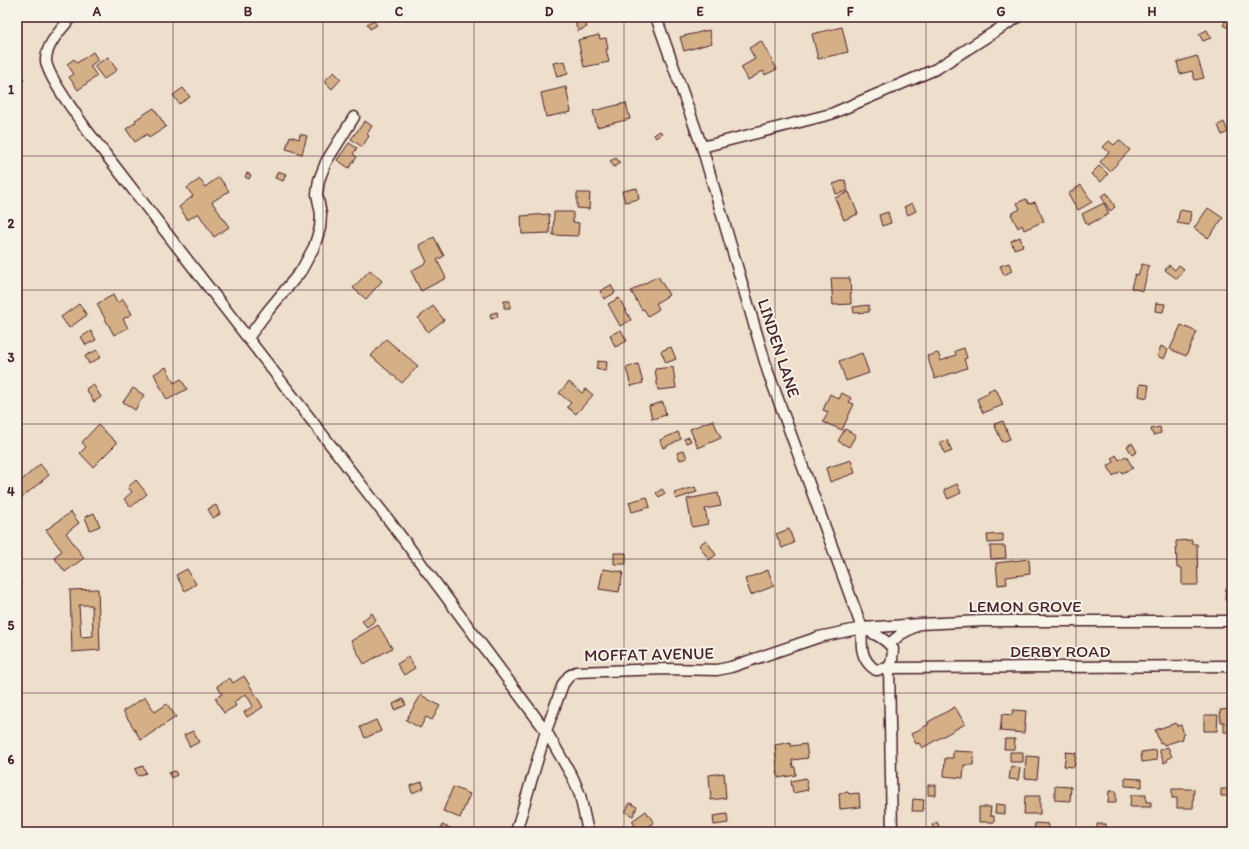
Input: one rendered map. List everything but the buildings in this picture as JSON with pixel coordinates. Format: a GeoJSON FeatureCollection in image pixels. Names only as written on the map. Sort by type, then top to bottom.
{"type":"FeatureCollection","features":[{"type":"Feature","properties":{"kind":"street"},"geometry":{"type":"LineString","coordinates":[[71,17],[48,50],[46,66],[52,78],[86,128],[391,523],[546,731],[573,778],[580,796],[588,832]]}},
{"type":"Feature","properties":{"kind":"street","name":"LINDEN LANE"},"geometry":{"type":"LineString","coordinates":[[656,17],[702,147],[768,372],[862,628],[861,646],[863,656],[871,667],[876,670],[889,668]]}},
{"type":"Feature","properties":{"kind":"street"},"geometry":{"type":"LineString","coordinates":[[702,147],[832,114],[936,69],[1018,17]]}},
{"type":"Feature","properties":{"kind":"street"},"geometry":{"type":"LineString","coordinates":[[248,338],[267,312],[301,271],[314,247],[320,228],[321,214],[317,194],[319,180],[326,162],[354,117]]}},
{"type":"Feature","properties":{"kind":"street","name":"LEMON GROVE"},"geometry":{"type":"LineString","coordinates":[[819,637],[862,628],[983,621],[1232,621]]}},
{"type":"Feature","properties":{"kind":"street"},"geometry":{"type":"LineString","coordinates":[[889,644],[901,634],[920,624]]}},
{"type":"Feature","properties":{"kind":"street"},"geometry":{"type":"LineString","coordinates":[[862,628],[879,636],[889,644],[893,650],[889,668],[892,832]]}},
{"type":"Feature","properties":{"kind":"street","name":"MOFFAT AVENUE"},"geometry":{"type":"LineString","coordinates":[[516,832],[546,731],[563,684],[569,676],[576,672],[666,669],[717,670],[731,667],[819,637]]}},
{"type":"Feature","properties":{"kind":"street","name":"DERBY ROAD"},"geometry":{"type":"LineString","coordinates":[[889,668],[1232,666]]}}]}
